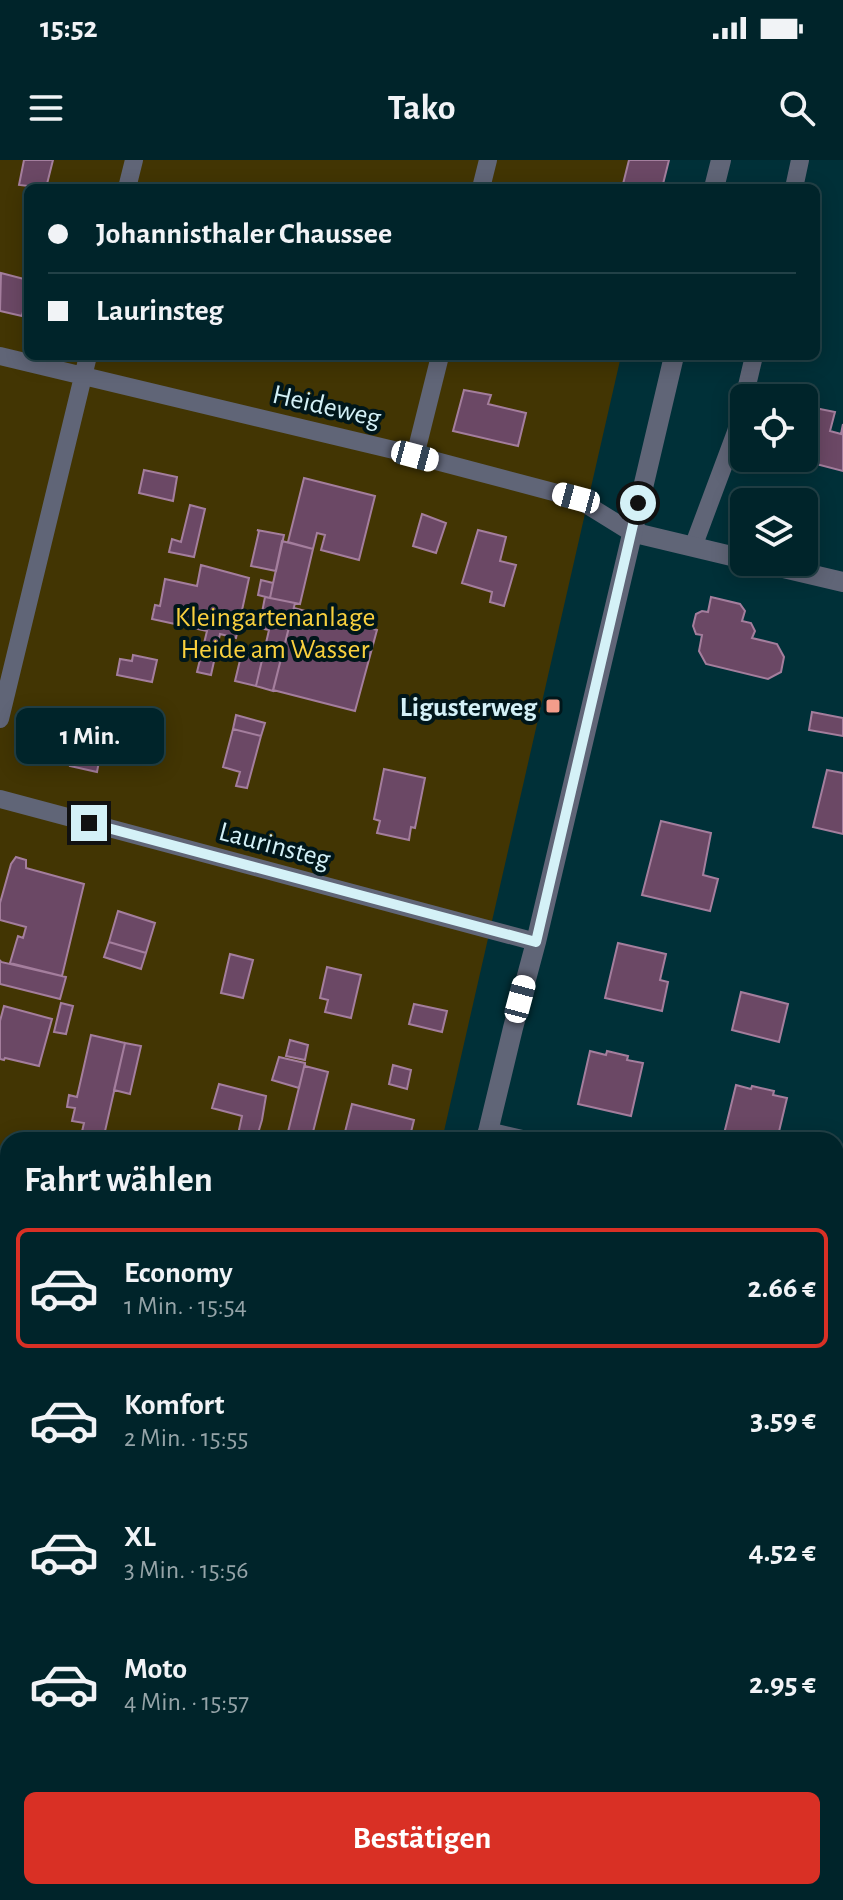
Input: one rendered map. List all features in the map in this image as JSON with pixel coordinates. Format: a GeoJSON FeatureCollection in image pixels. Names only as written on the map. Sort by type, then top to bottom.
{"type":"FeatureCollection","features":[{"type":"Feature","properties":{"kind":"street"},"geometry":{"type":"LineString","coordinates":[[715,184],[721,160]]}},
{"type":"Feature","properties":{"kind":"street"},"geometry":{"type":"LineString","coordinates":[[488,1132],[536,942],[673,360]]}},
{"type":"Feature","properties":{"kind":"street"},"geometry":{"type":"LineString","coordinates":[[631,532],[730,556]]}},
{"type":"Feature","properties":{"kind":"street"},"geometry":{"type":"LineString","coordinates":[[818,576],[843,582]]}},
{"type":"Feature","properties":{"kind":"lane"},"geometry":{"type":"LineString","coordinates":[[128,184],[134,160]]}},
{"type":"Feature","properties":{"kind":"lane"},"geometry":{"type":"LineString","coordinates":[[482,184],[488,160]]}},
{"type":"Feature","properties":{"kind":"lane"},"geometry":{"type":"LineString","coordinates":[[795,184],[800,160]]}},
{"type":"Feature","properties":{"kind":"lane","name":"Heideweg"},"geometry":{"type":"LineString","coordinates":[[0,356],[576,498],[631,532]]}},
{"type":"Feature","properties":{"kind":"lane"},"geometry":{"type":"LineString","coordinates":[[0,719],[87,360]]}},
{"type":"Feature","properties":{"kind":"lane"},"geometry":{"type":"LineString","coordinates":[[415,456],[439,360]]}},
{"type":"Feature","properties":{"kind":"lane"},"geometry":{"type":"LineString","coordinates":[[693,547],[736,432],[753,360]]}},
{"type":"Feature","properties":{"kind":"lane","name":"Laurinsteg"},"geometry":{"type":"LineString","coordinates":[[0,799],[536,942]]}},
{"type":"Feature","properties":{"kind":"green space","name":"Kleingartenanlage Heide am Wasser"},"geometry":{"type":"Polygon","coordinates":[[[0,160],[666,160],[660,184],[24,184],[24,360],[620,360],[444,1132],[0,1132],[0,160]]]}},
{"type":"Feature","properties":{"kind":"building"},"geometry":{"type":"Polygon","coordinates":[[[24,160],[53,160],[47,184],[19,185],[24,160]]]}},
{"type":"Feature","properties":{"kind":"building"},"geometry":{"type":"Polygon","coordinates":[[[629,160],[669,160],[663,184],[623,184],[629,160]]]}},
{"type":"Feature","properties":{"kind":"building"},"geometry":{"type":"Polygon","coordinates":[[[1,273],[24,279],[22,316],[0,311],[1,273]]]}},
{"type":"Feature","properties":{"kind":"building"},"geometry":{"type":"Polygon","coordinates":[[[464,390],[491,395],[488,404],[526,413],[518,446],[453,431],[464,390]]]}},
{"type":"Feature","properties":{"kind":"building"},"geometry":{"type":"Polygon","coordinates":[[[818,409],[835,412],[830,431],[841,434],[843,424],[843,471],[818,464],[818,409]]]}},
{"type":"Feature","properties":{"kind":"building"},"geometry":{"type":"Polygon","coordinates":[[[144,470],[177,477],[173,501],[139,493],[144,470]]]}},
{"type":"Feature","properties":{"kind":"building"},"geometry":{"type":"Polygon","coordinates":[[[304,478],[375,496],[359,560],[321,550],[325,535],[317,533],[313,549],[288,542],[304,478]]]}},
{"type":"Feature","properties":{"kind":"building"},"geometry":{"type":"Polygon","coordinates":[[[190,505],[205,509],[194,557],[169,552],[172,539],[181,542],[190,505]]]}},
{"type":"Feature","properties":{"kind":"building"},"geometry":{"type":"Polygon","coordinates":[[[422,514],[446,523],[436,553],[413,546],[422,514]]]}},
{"type":"Feature","properties":{"kind":"building"},"geometry":{"type":"Polygon","coordinates":[[[257,530],[284,535],[276,571],[251,566],[257,530]]]}},
{"type":"Feature","properties":{"kind":"building"},"geometry":{"type":"Polygon","coordinates":[[[478,530],[506,537],[500,561],[516,565],[504,606],[490,602],[492,592],[462,583],[478,530]]]}},
{"type":"Feature","properties":{"kind":"building"},"geometry":{"type":"Polygon","coordinates":[[[282,541],[313,549],[300,604],[270,598],[282,541]]]}},
{"type":"Feature","properties":{"kind":"building"},"geometry":{"type":"Polygon","coordinates":[[[201,565],[249,578],[236,638],[220,634],[211,675],[197,672],[207,631],[152,619],[155,605],[160,606],[165,579],[197,586],[201,565]]]}},
{"type":"Feature","properties":{"kind":"building"},"geometry":{"type":"Polygon","coordinates":[[[261,580],[273,583],[270,598],[258,595],[261,580]]]}},
{"type":"Feature","properties":{"kind":"building"},"geometry":{"type":"Polygon","coordinates":[[[265,597],[295,603],[273,691],[256,686],[269,630],[259,628],[265,597]]]}},
{"type":"Feature","properties":{"kind":"building"},"geometry":{"type":"Polygon","coordinates":[[[711,597],[740,604],[745,611],[742,621],[751,623],[755,631],[752,638],[777,644],[784,657],[781,672],[768,679],[706,664],[699,651],[702,635],[696,634],[693,626],[696,614],[708,612],[711,597]]]}},
{"type":"Feature","properties":{"kind":"building"},"geometry":{"type":"Polygon","coordinates":[[[294,608],[377,630],[355,711],[273,690],[294,608]]]}},
{"type":"Feature","properties":{"kind":"building"},"geometry":{"type":"Polygon","coordinates":[[[242,652],[263,656],[256,686],[235,681],[242,652]]]}},
{"type":"Feature","properties":{"kind":"building"},"geometry":{"type":"Polygon","coordinates":[[[133,655],[157,660],[152,682],[117,675],[120,659],[132,661],[133,655]]]}},
{"type":"Feature","properties":{"kind":"building"},"geometry":{"type":"Polygon","coordinates":[[[812,712],[843,718],[843,736],[809,730],[812,712]]]}},
{"type":"Feature","properties":{"kind":"building"},"geometry":{"type":"Polygon","coordinates":[[[236,715],[265,723],[261,736],[233,729],[236,715]]]}},
{"type":"Feature","properties":{"kind":"building"},"geometry":{"type":"Polygon","coordinates":[[[80,724],[105,730],[97,772],[70,766],[80,724]]]}},
{"type":"Feature","properties":{"kind":"building"},"geometry":{"type":"Polygon","coordinates":[[[143,725],[164,729],[161,745],[140,741],[143,725]]]}},
{"type":"Feature","properties":{"kind":"building"},"geometry":{"type":"Polygon","coordinates":[[[233,729],[261,736],[247,788],[236,786],[240,772],[223,767],[233,729]]]}},
{"type":"Feature","properties":{"kind":"building"},"geometry":{"type":"Polygon","coordinates":[[[384,769],[425,778],[415,828],[411,827],[409,840],[377,833],[380,821],[374,819],[384,769]]]}},
{"type":"Feature","properties":{"kind":"building"},"geometry":{"type":"Polygon","coordinates":[[[827,770],[843,773],[843,834],[813,827],[827,770]]]}},
{"type":"Feature","properties":{"kind":"building"},"geometry":{"type":"Polygon","coordinates":[[[661,821],[711,833],[703,875],[718,879],[710,911],[642,895],[661,821]]]}},
{"type":"Feature","properties":{"kind":"building"},"geometry":{"type":"Polygon","coordinates":[[[16,857],[26,860],[26,868],[84,884],[62,976],[10,963],[18,936],[23,938],[26,927],[0,920],[0,903],[11,864],[16,857]]]}},
{"type":"Feature","properties":{"kind":"building"},"geometry":{"type":"Polygon","coordinates":[[[118,911],[155,923],[146,953],[109,942],[118,911]]]}},
{"type":"Feature","properties":{"kind":"building"},"geometry":{"type":"Polygon","coordinates":[[[109,942],[146,953],[141,969],[104,957],[109,942]]]}},
{"type":"Feature","properties":{"kind":"building"},"geometry":{"type":"Polygon","coordinates":[[[618,943],[666,954],[660,980],[668,982],[662,1011],[605,998],[618,943]]]}},
{"type":"Feature","properties":{"kind":"building"},"geometry":{"type":"Polygon","coordinates":[[[230,954],[253,960],[243,998],[221,993],[230,954]]]}},
{"type":"Feature","properties":{"kind":"building"},"geometry":{"type":"Polygon","coordinates":[[[0,960],[66,977],[60,999],[0,984],[0,960]]]}},
{"type":"Feature","properties":{"kind":"building"},"geometry":{"type":"Polygon","coordinates":[[[327,967],[361,975],[351,1018],[325,1012],[328,1000],[320,998],[327,967]]]}},
{"type":"Feature","properties":{"kind":"building"},"geometry":{"type":"Polygon","coordinates":[[[741,992],[788,1004],[779,1042],[732,1030],[741,992]]]}},
{"type":"Feature","properties":{"kind":"building"},"geometry":{"type":"Polygon","coordinates":[[[61,1003],[73,1006],[66,1034],[54,1032],[61,1003]]]}},
{"type":"Feature","properties":{"kind":"building"},"geometry":{"type":"Polygon","coordinates":[[[414,1004],[447,1011],[442,1032],[409,1024],[414,1004]]]}},
{"type":"Feature","properties":{"kind":"building"},"geometry":{"type":"Polygon","coordinates":[[[4,1006],[52,1019],[39,1066],[0,1059],[0,1021],[4,1006]]]}},
{"type":"Feature","properties":{"kind":"building"},"geometry":{"type":"Polygon","coordinates":[[[91,1035],[125,1043],[105,1132],[82,1132],[84,1123],[72,1121],[75,1108],[67,1107],[69,1095],[77,1097],[91,1035]]]}},
{"type":"Feature","properties":{"kind":"building"},"geometry":{"type":"Polygon","coordinates":[[[290,1040],[308,1045],[305,1060],[286,1056],[290,1040]]]}},
{"type":"Feature","properties":{"kind":"building"},"geometry":{"type":"Polygon","coordinates":[[[125,1043],[141,1046],[130,1094],[114,1090],[125,1043]]]}},
{"type":"Feature","properties":{"kind":"building"},"geometry":{"type":"Polygon","coordinates":[[[590,1051],[606,1055],[607,1051],[643,1063],[631,1116],[578,1104],[590,1051]]]}},
{"type":"Feature","properties":{"kind":"building"},"geometry":{"type":"Polygon","coordinates":[[[279,1057],[305,1063],[299,1088],[272,1080],[279,1057]]]}},
{"type":"Feature","properties":{"kind":"building"},"geometry":{"type":"Polygon","coordinates":[[[305,1063],[305,1066],[328,1072],[313,1132],[288,1132],[305,1063]]]}},
{"type":"Feature","properties":{"kind":"building"},"geometry":{"type":"Polygon","coordinates":[[[393,1065],[411,1070],[407,1089],[389,1084],[393,1065]]]}},
{"type":"Feature","properties":{"kind":"building"},"geometry":{"type":"Polygon","coordinates":[[[219,1084],[266,1096],[258,1132],[239,1132],[242,1116],[212,1108],[219,1084]]]}},
{"type":"Feature","properties":{"kind":"building"},"geometry":{"type":"Polygon","coordinates":[[[736,1085],[774,1091],[773,1095],[787,1098],[779,1132],[724,1132],[736,1085]]]}},
{"type":"Feature","properties":{"kind":"building"},"geometry":{"type":"Polygon","coordinates":[[[352,1104],[414,1120],[411,1132],[345,1132],[352,1104]]]}},
{"type":"Feature","properties":{"kind":"place","name":"Ligusterweg"},"geometry":{"type":"Point","coordinates":[553,706]}},
{"type":"Feature","properties":{"kind":"route"},"geometry":{"type":"LineString","coordinates":[[89,823],[536,942],[638,503]]}}]}
